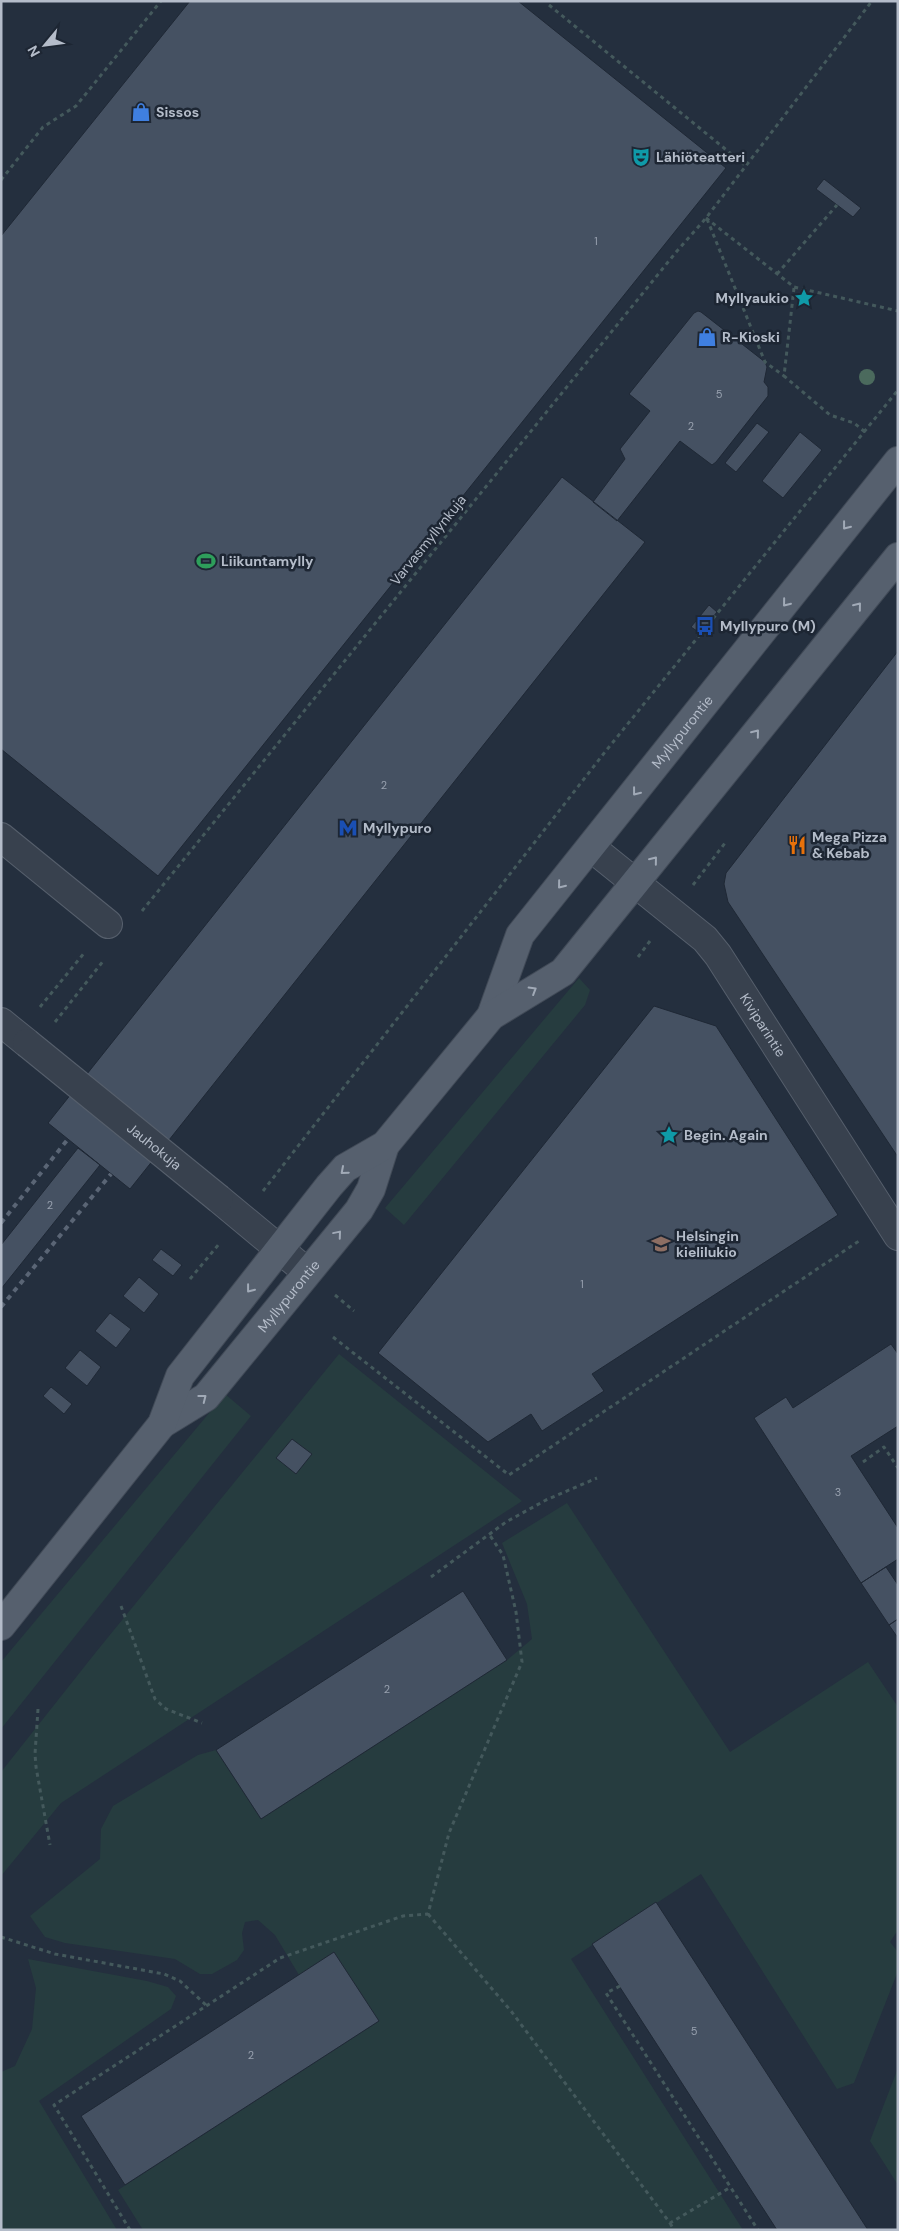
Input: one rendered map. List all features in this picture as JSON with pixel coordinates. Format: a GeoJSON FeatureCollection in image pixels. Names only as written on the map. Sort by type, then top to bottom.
{"type":"FeatureCollection","features":[{"type":"Feature","properties":{"kind":"main road","name":"Myllypurontie"},"geometry":{"type":"LineString","coordinates":[[491,1016],[520,935],[592,848],[898,461]]}},
{"type":"Feature","properties":{"kind":"main road","name":"Myllypurontie"},"geometry":{"type":"LineString","coordinates":[[1,1626],[162,1424],[180,1376],[329,1186],[346,1168],[385,1145],[491,1016],[563,972],[898,557]]}},
{"type":"Feature","properties":{"kind":"main road","name":"Myllypurontie"},"geometry":{"type":"LineString","coordinates":[[162,1424],[206,1397],[359,1210],[371,1189],[385,1145]]}},
{"type":"Feature","properties":{"kind":"street"},"geometry":{"type":"LineString","coordinates":[[1,837],[108,924]]}},
{"type":"Feature","properties":{"kind":"street","name":"Kiviparintie"},"geometry":{"type":"LineString","coordinates":[[592,848],[704,939],[718,955],[893,1229]]}},
{"type":"Feature","properties":{"kind":"street","name":"Jauhokuja"},"geometry":{"type":"LineString","coordinates":[[1,1022],[307,1272]]}},
{"type":"Feature","properties":{"kind":"path"},"geometry":{"type":"LineString","coordinates":[[1,180],[43,127],[76,106],[161,1]]}},
{"type":"Feature","properties":{"kind":"path","name":"Varvasmyllynkuja"},"geometry":{"type":"LineString","coordinates":[[168,878],[677,251],[706,218],[872,1]]}},
{"type":"Feature","properties":{"kind":"path"},"geometry":{"type":"LineString","coordinates":[[549,5],[746,166]]}},
{"type":"Feature","properties":{"kind":"path"},"geometry":{"type":"LineString","coordinates":[[777,274],[837,206]]}},
{"type":"Feature","properties":{"kind":"path"},"geometry":{"type":"LineString","coordinates":[[706,218],[794,287],[898,311]]}},
{"type":"Feature","properties":{"kind":"path"},"geometry":{"type":"LineString","coordinates":[[706,218],[765,362],[830,415],[854,423],[865,432]]}},
{"type":"Feature","properties":{"kind":"path"},"geometry":{"type":"LineString","coordinates":[[784,376],[794,287]]}},
{"type":"Feature","properties":{"kind":"path"},"geometry":{"type":"LineString","coordinates":[[262,1192],[605,752],[898,390]]}},
{"type":"Feature","properties":{"kind":"path"},"geometry":{"type":"LineString","coordinates":[[36,1012],[75,964]]}},
{"type":"Feature","properties":{"kind":"path"},"geometry":{"type":"LineString","coordinates":[[333,1337],[509,1475],[893,1229]]}},
{"type":"Feature","properties":{"kind":"path"},"geometry":{"type":"LineString","coordinates":[[190,1279],[223,1239]]}},
{"type":"Feature","properties":{"kind":"path"},"geometry":{"type":"LineString","coordinates":[[863,1462],[884,1447],[898,1468]]}},
{"type":"Feature","properties":{"kind":"path"},"geometry":{"type":"LineString","coordinates":[[431,1576],[489,1534],[546,1500],[597,1478]]}},
{"type":"Feature","properties":{"kind":"path"},"geometry":{"type":"LineString","coordinates":[[428,1914],[448,1833],[522,1662],[516,1612],[503,1555],[489,1534]]}},
{"type":"Feature","properties":{"kind":"path"},"geometry":{"type":"LineString","coordinates":[[121,1606],[155,1699],[166,1709],[202,1723]]}},
{"type":"Feature","properties":{"kind":"path"},"geometry":{"type":"LineString","coordinates":[[38,1709],[36,1767],[50,1845]]}},
{"type":"Feature","properties":{"kind":"path"},"geometry":{"type":"LineString","coordinates":[[130,2230],[54,2105],[280,1958],[403,1916],[428,1914]]}},
{"type":"Feature","properties":{"kind":"path"},"geometry":{"type":"LineString","coordinates":[[428,1914],[511,2011],[674,2230]]}},
{"type":"Feature","properties":{"kind":"path"},"geometry":{"type":"LineString","coordinates":[[1,1938],[55,1954],[164,1974],[180,1981],[207,2006]]}},
{"type":"Feature","properties":{"kind":"path"},"geometry":{"type":"LineString","coordinates":[[620,1986],[606,1993],[758,2230]]}},
{"type":"Feature","properties":{"kind":"path"},"geometry":{"type":"LineString","coordinates":[[670,2223],[731,2188]]}},
{"type":"Feature","properties":{"kind":"green space"},"geometry":{"type":"Polygon","coordinates":[[[579,978],[590,990],[585,1005],[404,1225],[385,1208],[579,978]]]}},
{"type":"Feature","properties":{"kind":"green space"},"geometry":{"type":"Polygon","coordinates":[[[339,1354],[522,1501],[61,1803],[1,1876],[1,1772],[96,1652],[339,1354]]]}},
{"type":"Feature","properties":{"kind":"green space"},"geometry":{"type":"Polygon","coordinates":[[[225,1394],[251,1416],[1,1729],[1,1662],[225,1394]]]}},
{"type":"Feature","properties":{"kind":"green space"},"geometry":{"type":"Polygon","coordinates":[[[567,1503],[730,1752],[868,1662],[898,1707],[898,1930],[890,1942],[898,1952],[898,1971],[854,2083],[837,2089],[701,1874],[571,1959],[743,2230],[143,2230],[118,2190],[379,2021],[299,1975],[275,1935],[258,1920],[245,1922],[242,1933],[244,1950],[237,1960],[212,1974],[200,1974],[175,1959],[65,1943],[45,1937],[30,1916],[100,1859],[101,1829],[113,1806],[198,1755],[216,1750],[261,1819],[507,1660],[532,1639],[527,1604],[502,1543],[567,1503]]]}},
{"type":"Feature","properties":{"kind":"green space"},"geometry":{"type":"Polygon","coordinates":[[[28,1959],[147,1981],[168,1987],[176,1996],[171,2009],[39,2101],[117,2230],[1,2230],[1,2072],[15,2066],[32,2029],[36,1988],[28,1959]]]}},
{"type":"Feature","properties":{"kind":"green space"},"geometry":{"type":"Polygon","coordinates":[[[898,2068],[898,2185],[870,2141],[898,2068]]]}},
{"type":"Feature","properties":{"kind":"building","name":"Liikuntamylly"},"geometry":{"type":"Polygon","coordinates":[[[190,1],[518,1],[726,168],[158,876],[1,749],[1,236],[190,1]]]}},
{"type":"Feature","properties":{"kind":"building"},"geometry":{"type":"Polygon","coordinates":[[[824,179],[861,208],[853,217],[816,189],[824,179]]]}},
{"type":"Feature","properties":{"kind":"building"},"geometry":{"type":"Polygon","coordinates":[[[698,311],[765,362],[767,367],[764,382],[768,387],[768,396],[712,465],[680,441],[617,521],[593,502],[625,459],[620,449],[650,411],[629,394],[694,313],[698,311]]]}},
{"type":"Feature","properties":{"kind":"building"},"geometry":{"type":"Polygon","coordinates":[[[757,423],[769,432],[736,472],[725,463],[757,423]]]}},
{"type":"Feature","properties":{"kind":"building"},"geometry":{"type":"Polygon","coordinates":[[[800,432],[822,450],[783,498],[762,481],[800,432]]]}},
{"type":"Feature","properties":{"kind":"building"},"geometry":{"type":"Polygon","coordinates":[[[562,477],[645,542],[130,1189],[48,1123],[562,477]]]}},
{"type":"Feature","properties":{"kind":"building"},"geometry":{"type":"Polygon","coordinates":[[[709,605],[717,612],[700,633],[691,627],[709,605]]]}},
{"type":"Feature","properties":{"kind":"building"},"geometry":{"type":"Polygon","coordinates":[[[898,651],[898,1157],[728,902],[724,884],[726,873],[898,651]]]}},
{"type":"Feature","properties":{"kind":"building","name":"Helsingin kielilukio"},"geometry":{"type":"Polygon","coordinates":[[[654,1006],[716,1026],[838,1215],[592,1374],[604,1391],[542,1431],[531,1414],[488,1442],[378,1353],[654,1006]]]}},
{"type":"Feature","properties":{"kind":"building"},"geometry":{"type":"Polygon","coordinates":[[[78,1148],[100,1165],[1,1289],[1,1245],[78,1148]]]}},
{"type":"Feature","properties":{"kind":"building"},"geometry":{"type":"Polygon","coordinates":[[[161,1249],[182,1265],[173,1276],[152,1260],[161,1249]]]}},
{"type":"Feature","properties":{"kind":"building"},"geometry":{"type":"Polygon","coordinates":[[[139,1277],[159,1294],[144,1313],[123,1296],[139,1277]]]}},
{"type":"Feature","properties":{"kind":"building"},"geometry":{"type":"Polygon","coordinates":[[[110,1313],[131,1329],[116,1348],[95,1331],[110,1313]]]}},
{"type":"Feature","properties":{"kind":"building"},"geometry":{"type":"Polygon","coordinates":[[[891,1344],[898,1354],[898,1426],[851,1456],[898,1528],[898,1559],[861,1583],[754,1418],[786,1397],[793,1408],[891,1344]]]}},
{"type":"Feature","properties":{"kind":"building"},"geometry":{"type":"Polygon","coordinates":[[[80,1350],[101,1367],[87,1386],[65,1368],[80,1350]]]}},
{"type":"Feature","properties":{"kind":"building"},"geometry":{"type":"Polygon","coordinates":[[[51,1387],[72,1404],[64,1414],[43,1396],[51,1387]]]}},
{"type":"Feature","properties":{"kind":"building"},"geometry":{"type":"Polygon","coordinates":[[[292,1439],[312,1454],[296,1474],[276,1458],[292,1439]]]}},
{"type":"Feature","properties":{"kind":"building"},"geometry":{"type":"Polygon","coordinates":[[[886,1567],[898,1585],[898,1619],[889,1625],[861,1583],[886,1567]]]}},
{"type":"Feature","properties":{"kind":"building"},"geometry":{"type":"Polygon","coordinates":[[[463,1591],[507,1660],[261,1819],[216,1750],[463,1591]]]}},
{"type":"Feature","properties":{"kind":"building"},"geometry":{"type":"Polygon","coordinates":[[[898,1619],[898,1638],[889,1625],[898,1619]]]}},
{"type":"Feature","properties":{"kind":"building"},"geometry":{"type":"Polygon","coordinates":[[[656,1902],[868,2230],[777,2230],[592,1944],[656,1902]]]}},
{"type":"Feature","properties":{"kind":"building"},"geometry":{"type":"Polygon","coordinates":[[[334,1952],[379,2021],[125,2185],[81,2116],[334,1952]]]}},
{"type":"Feature","properties":{"kind":"railway"},"geometry":{"type":"LineString","coordinates":[[1,1223],[68,1139]]}},
{"type":"Feature","properties":{"kind":"railway"},"geometry":{"type":"LineString","coordinates":[[1,1307],[111,1174]]}},
{"type":"Feature","properties":{"kind":"place","name":"Sissos"},"geometry":{"type":"Point","coordinates":[141,112]}},
{"type":"Feature","properties":{"kind":"place","name":"Lähiöteatteri"},"geometry":{"type":"Point","coordinates":[641,157]}},
{"type":"Feature","properties":{"kind":"place","name":"Myllyaukio"},"geometry":{"type":"Point","coordinates":[804,298]}},
{"type":"Feature","properties":{"kind":"place","name":"R-Kioski"},"geometry":{"type":"Point","coordinates":[707,337]}},
{"type":"Feature","properties":{"kind":"place","name":"Liikuntamylly"},"geometry":{"type":"Point","coordinates":[206,561]}},
{"type":"Feature","properties":{"kind":"place","name":"Myllypuro (M)"},"geometry":{"type":"Point","coordinates":[705,626]}},
{"type":"Feature","properties":{"kind":"place","name":"Myllypuro"},"geometry":{"type":"Point","coordinates":[348,828]}},
{"type":"Feature","properties":{"kind":"place","name":"Mega Pizza & Kebab"},"geometry":{"type":"Point","coordinates":[797,845]}},
{"type":"Feature","properties":{"kind":"place","name":"Begin. Again"},"geometry":{"type":"Point","coordinates":[669,1135]}},
{"type":"Feature","properties":{"kind":"place","name":"Helsingin kielilukio"},"geometry":{"type":"Point","coordinates":[661,1244]}}]}
